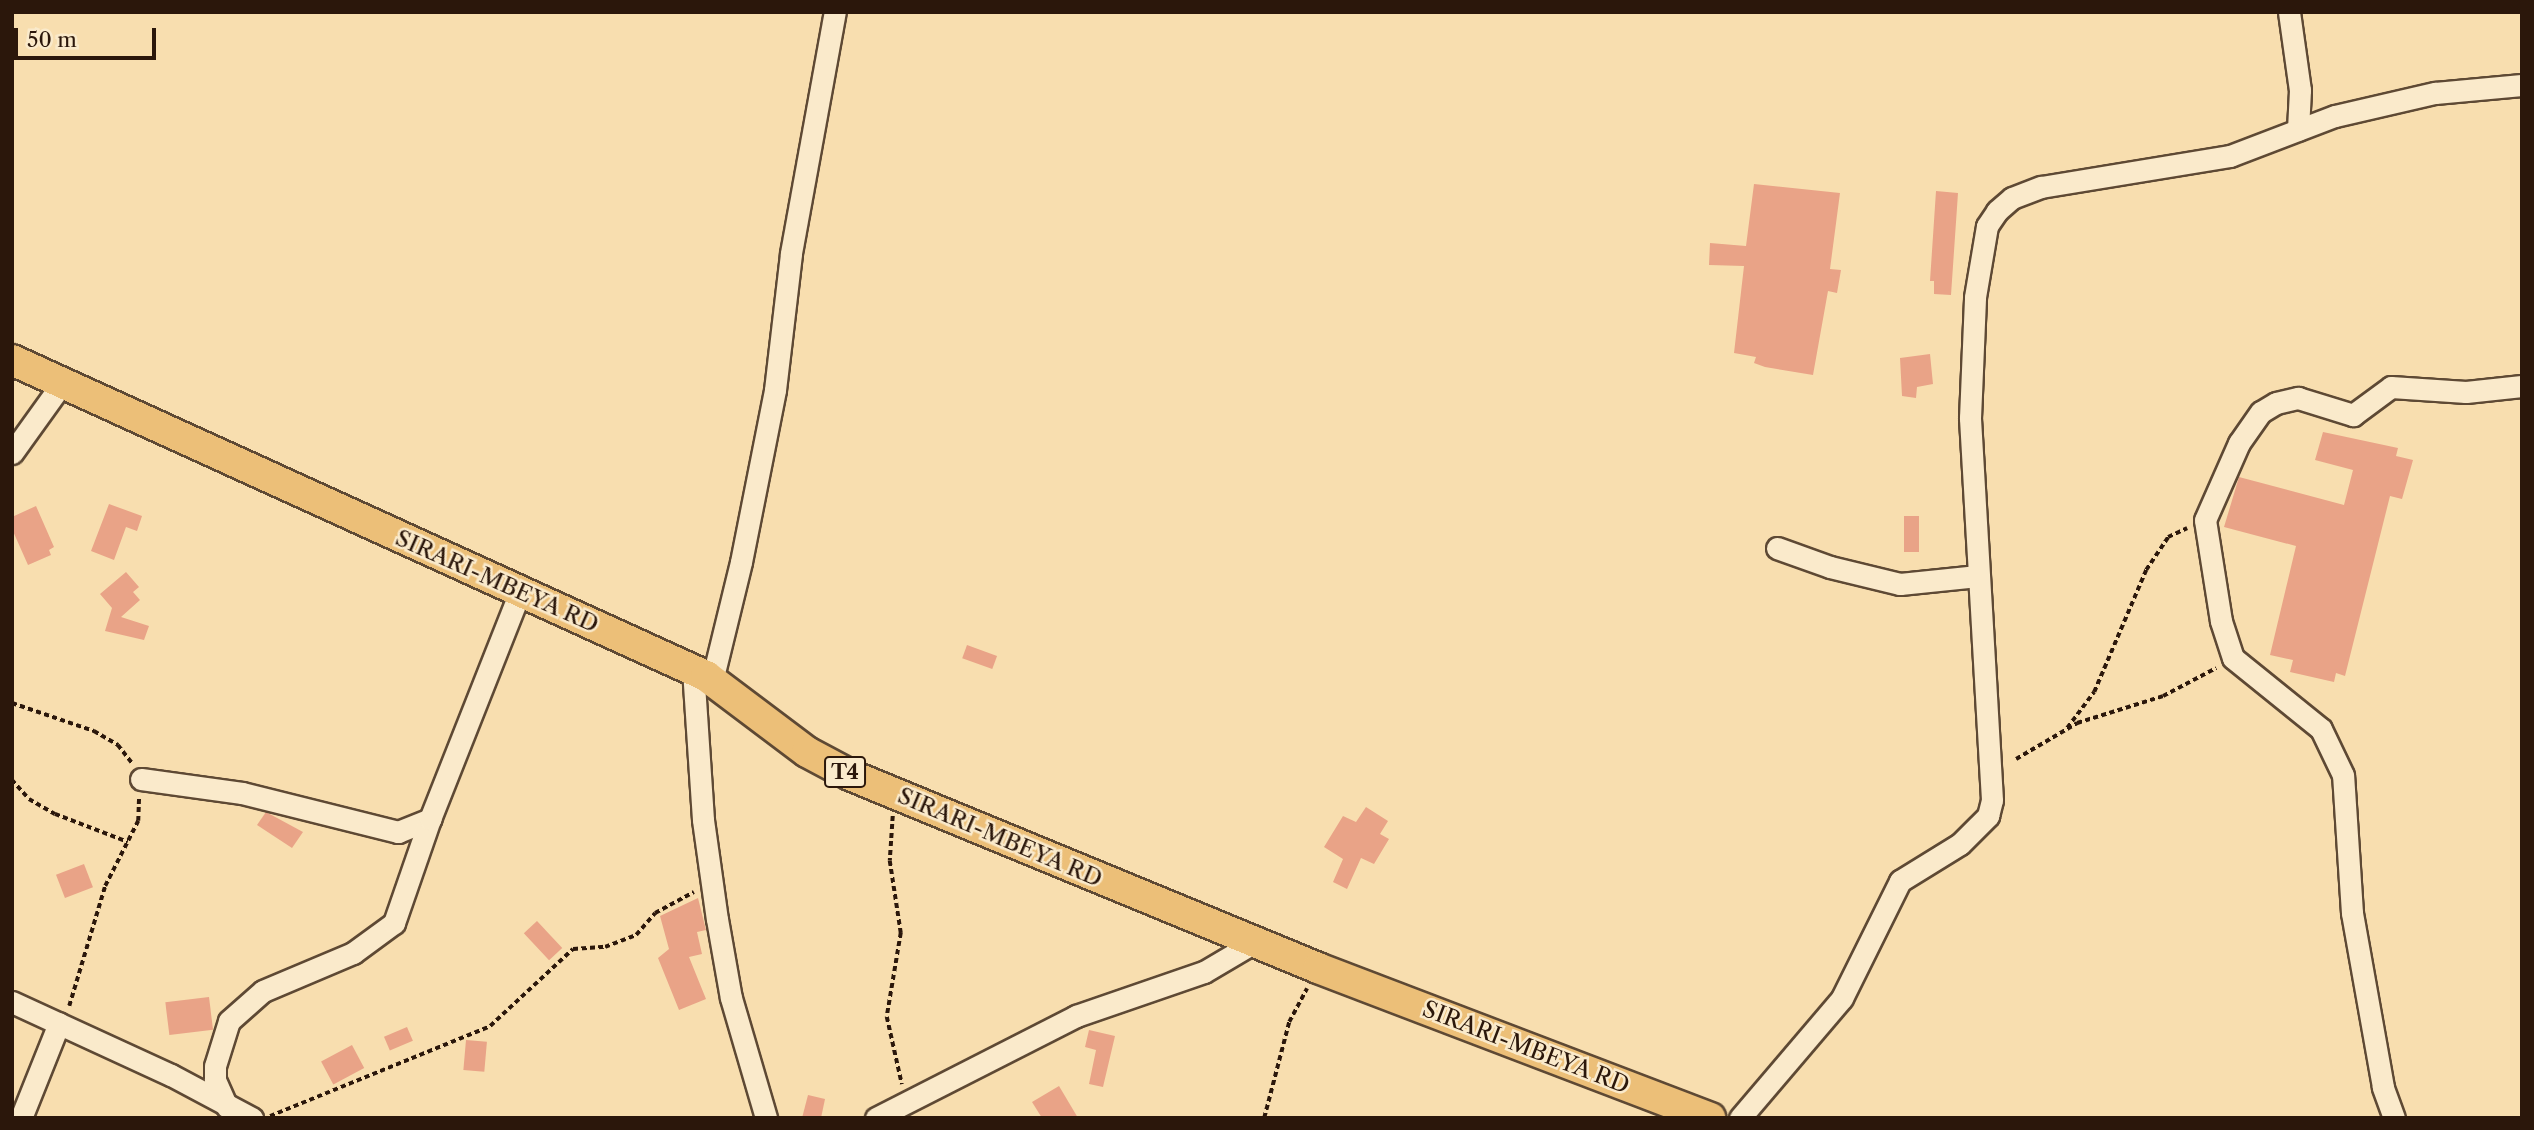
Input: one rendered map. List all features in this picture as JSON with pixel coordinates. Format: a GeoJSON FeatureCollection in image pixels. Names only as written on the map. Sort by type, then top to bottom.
{"type":"FeatureCollection","features":[{"type":"Feature","properties":{"kind":"highway","name":"SIRARI-MBEYA RD"},"geometry":{"type":"LineString","coordinates":[[12,360],[702,675],[807,752],[895,793],[1318,968],[1710,1118]]}},
{"type":"Feature","properties":{"kind":"street"},"geometry":{"type":"LineString","coordinates":[[766,1118],[732,998],[710,866],[702,675],[741,562],[775,390],[791,253],[835,12]]}},
{"type":"Feature","properties":{"kind":"street"},"geometry":{"type":"LineString","coordinates":[[2289,12],[2300,90],[2298,130]]}},
{"type":"Feature","properties":{"kind":"street"},"geometry":{"type":"LineString","coordinates":[[1740,1118],[1842,998],[1900,881],[1960,844],[1988,816],[1992,800],[1970,418],[1975,297],[1987,226],[1997,211],[2012,198],[2041,187],[2212,160],[2334,116],[2435,93],[2522,85]]}},
{"type":"Feature","properties":{"kind":"street"},"geometry":{"type":"LineString","coordinates":[[12,453],[63,382]]}},
{"type":"Feature","properties":{"kind":"street"},"geometry":{"type":"LineString","coordinates":[[2394,1118],[2383,1087],[2352,913],[2339,765],[2321,729],[2233,658],[2221,621],[2206,517],[2239,443],[2261,412],[2276,403],[2298,398],[2353,415],[2391,387],[2466,392],[2522,386]]}},
{"type":"Feature","properties":{"kind":"street"},"geometry":{"type":"LineString","coordinates":[[1777,548],[1830,567],[1900,584],[1978,576]]}},
{"type":"Feature","properties":{"kind":"street"},"geometry":{"type":"LineString","coordinates":[[228,1107],[218,1088],[215,1066],[229,1021],[263,991],[354,953],[390,930],[430,819],[520,593]]}},
{"type":"Feature","properties":{"kind":"street"},"geometry":{"type":"LineString","coordinates":[[141,779],[242,793],[372,828],[407,831],[430,819]]}},
{"type":"Feature","properties":{"kind":"street"},"geometry":{"type":"LineString","coordinates":[[876,1118],[1076,1016],[1204,972],[1255,942]]}},
{"type":"Feature","properties":{"kind":"street"},"geometry":{"type":"LineString","coordinates":[[12,1002],[171,1074],[252,1118]]}},
{"type":"Feature","properties":{"kind":"street"},"geometry":{"type":"LineString","coordinates":[[21,1118],[61,1024]]}},
{"type":"Feature","properties":{"kind":"path"},"geometry":{"type":"LineString","coordinates":[[2067,728],[2094,692],[2156,553],[2171,535],[2206,517]]}},
{"type":"Feature","properties":{"kind":"path"},"geometry":{"type":"LineString","coordinates":[[2016,759],[2067,728],[2163,696],[2233,658]]}},
{"type":"Feature","properties":{"kind":"path"},"geometry":{"type":"LineString","coordinates":[[12,703],[94,731],[118,745],[141,779],[138,821],[106,886],[61,1024]]}},
{"type":"Feature","properties":{"kind":"path"},"geometry":{"type":"LineString","coordinates":[[12,780],[29,799],[55,814],[128,842]]}},
{"type":"Feature","properties":{"kind":"path"},"geometry":{"type":"LineString","coordinates":[[895,793],[890,861],[901,933],[887,1017],[905,1102]]}},
{"type":"Feature","properties":{"kind":"path"},"geometry":{"type":"LineString","coordinates":[[265,1118],[497,1022],[573,949],[605,947],[638,934],[655,913],[691,896],[710,866]]}},
{"type":"Feature","properties":{"kind":"path"},"geometry":{"type":"LineString","coordinates":[[1264,1118],[1289,1022],[1318,968]]}},
{"type":"Feature","properties":{"kind":"building"},"geometry":{"type":"Polygon","coordinates":[[[1754,184],[1840,193],[1830,269],[1841,270],[1837,293],[1828,291],[1813,375],[1765,367],[1754,363],[1756,357],[1734,353],[1744,266],[1709,265],[1710,243],[1746,246],[1754,184]]]}},
{"type":"Feature","properties":{"kind":"building"},"geometry":{"type":"Polygon","coordinates":[[[1936,191],[1958,193],[1951,295],[1934,294],[1934,281],[1930,281],[1936,191]]]}},
{"type":"Feature","properties":{"kind":"building"},"geometry":{"type":"Polygon","coordinates":[[[1930,354],[1933,384],[1917,387],[1916,398],[1902,396],[1900,358],[1930,354]]]}},
{"type":"Feature","properties":{"kind":"building"},"geometry":{"type":"Polygon","coordinates":[[[2323,432],[2398,448],[2396,456],[2413,460],[2402,499],[2390,496],[2345,676],[2336,673],[2334,682],[2290,672],[2293,660],[2270,655],[2296,546],[2224,527],[2239,477],[2344,505],[2353,470],[2315,460],[2323,432]]]}},
{"type":"Feature","properties":{"kind":"building"},"geometry":{"type":"Polygon","coordinates":[[[109,504],[142,516],[137,531],[126,527],[114,560],[91,551],[109,504]]]}},
{"type":"Feature","properties":{"kind":"building"},"geometry":{"type":"Polygon","coordinates":[[[36,506],[54,547],[49,550],[51,555],[28,565],[12,529],[12,517],[36,506]]]}},
{"type":"Feature","properties":{"kind":"building"},"geometry":{"type":"Polygon","coordinates":[[[1904,516],[1919,516],[1919,552],[1904,552],[1904,516]]]}},
{"type":"Feature","properties":{"kind":"building"},"geometry":{"type":"Polygon","coordinates":[[[126,572],[139,587],[133,592],[140,600],[121,617],[149,626],[144,640],[105,631],[112,608],[100,594],[126,572]]]}},
{"type":"Feature","properties":{"kind":"building"},"geometry":{"type":"Polygon","coordinates":[[[967,645],[997,656],[992,669],[962,658],[967,645]]]}},
{"type":"Feature","properties":{"kind":"building"},"geometry":{"type":"Polygon","coordinates":[[[1366,807],[1388,821],[1380,834],[1389,839],[1374,864],[1361,858],[1347,889],[1333,882],[1343,859],[1324,847],[1343,816],[1356,822],[1366,807]]]}},
{"type":"Feature","properties":{"kind":"building"},"geometry":{"type":"Polygon","coordinates":[[[266,812],[303,832],[292,848],[257,825],[266,812]]]}},
{"type":"Feature","properties":{"kind":"building"},"geometry":{"type":"Polygon","coordinates":[[[84,864],[93,887],[65,898],[56,875],[84,864]]]}},
{"type":"Feature","properties":{"kind":"building"},"geometry":{"type":"Polygon","coordinates":[[[698,898],[706,930],[697,932],[702,954],[689,957],[706,999],[679,1010],[658,958],[669,949],[660,916],[698,898]]]}},
{"type":"Feature","properties":{"kind":"building"},"geometry":{"type":"Polygon","coordinates":[[[537,921],[562,948],[549,960],[524,933],[537,921]]]}},
{"type":"Feature","properties":{"kind":"building"},"geometry":{"type":"Polygon","coordinates":[[[209,997],[213,1030],[169,1035],[165,1002],[209,997]]]}},
{"type":"Feature","properties":{"kind":"building"},"geometry":{"type":"Polygon","coordinates":[[[407,1027],[413,1041],[390,1051],[384,1037],[407,1027]]]}},
{"type":"Feature","properties":{"kind":"building"},"geometry":{"type":"Polygon","coordinates":[[[1089,1030],[1115,1036],[1103,1087],[1089,1084],[1096,1050],[1085,1047],[1089,1030]]]}},
{"type":"Feature","properties":{"kind":"building"},"geometry":{"type":"Polygon","coordinates":[[[466,1040],[487,1042],[484,1072],[463,1070],[466,1040]]]}},
{"type":"Feature","properties":{"kind":"building"},"geometry":{"type":"Polygon","coordinates":[[[352,1045],[364,1068],[333,1084],[321,1061],[352,1045]]]}},
{"type":"Feature","properties":{"kind":"building"},"geometry":{"type":"Polygon","coordinates":[[[1059,1086],[1078,1118],[1042,1118],[1032,1102],[1059,1086]]]}},
{"type":"Feature","properties":{"kind":"building"},"geometry":{"type":"Polygon","coordinates":[[[808,1095],[825,1099],[821,1118],[802,1118],[808,1095]]]}}]}
